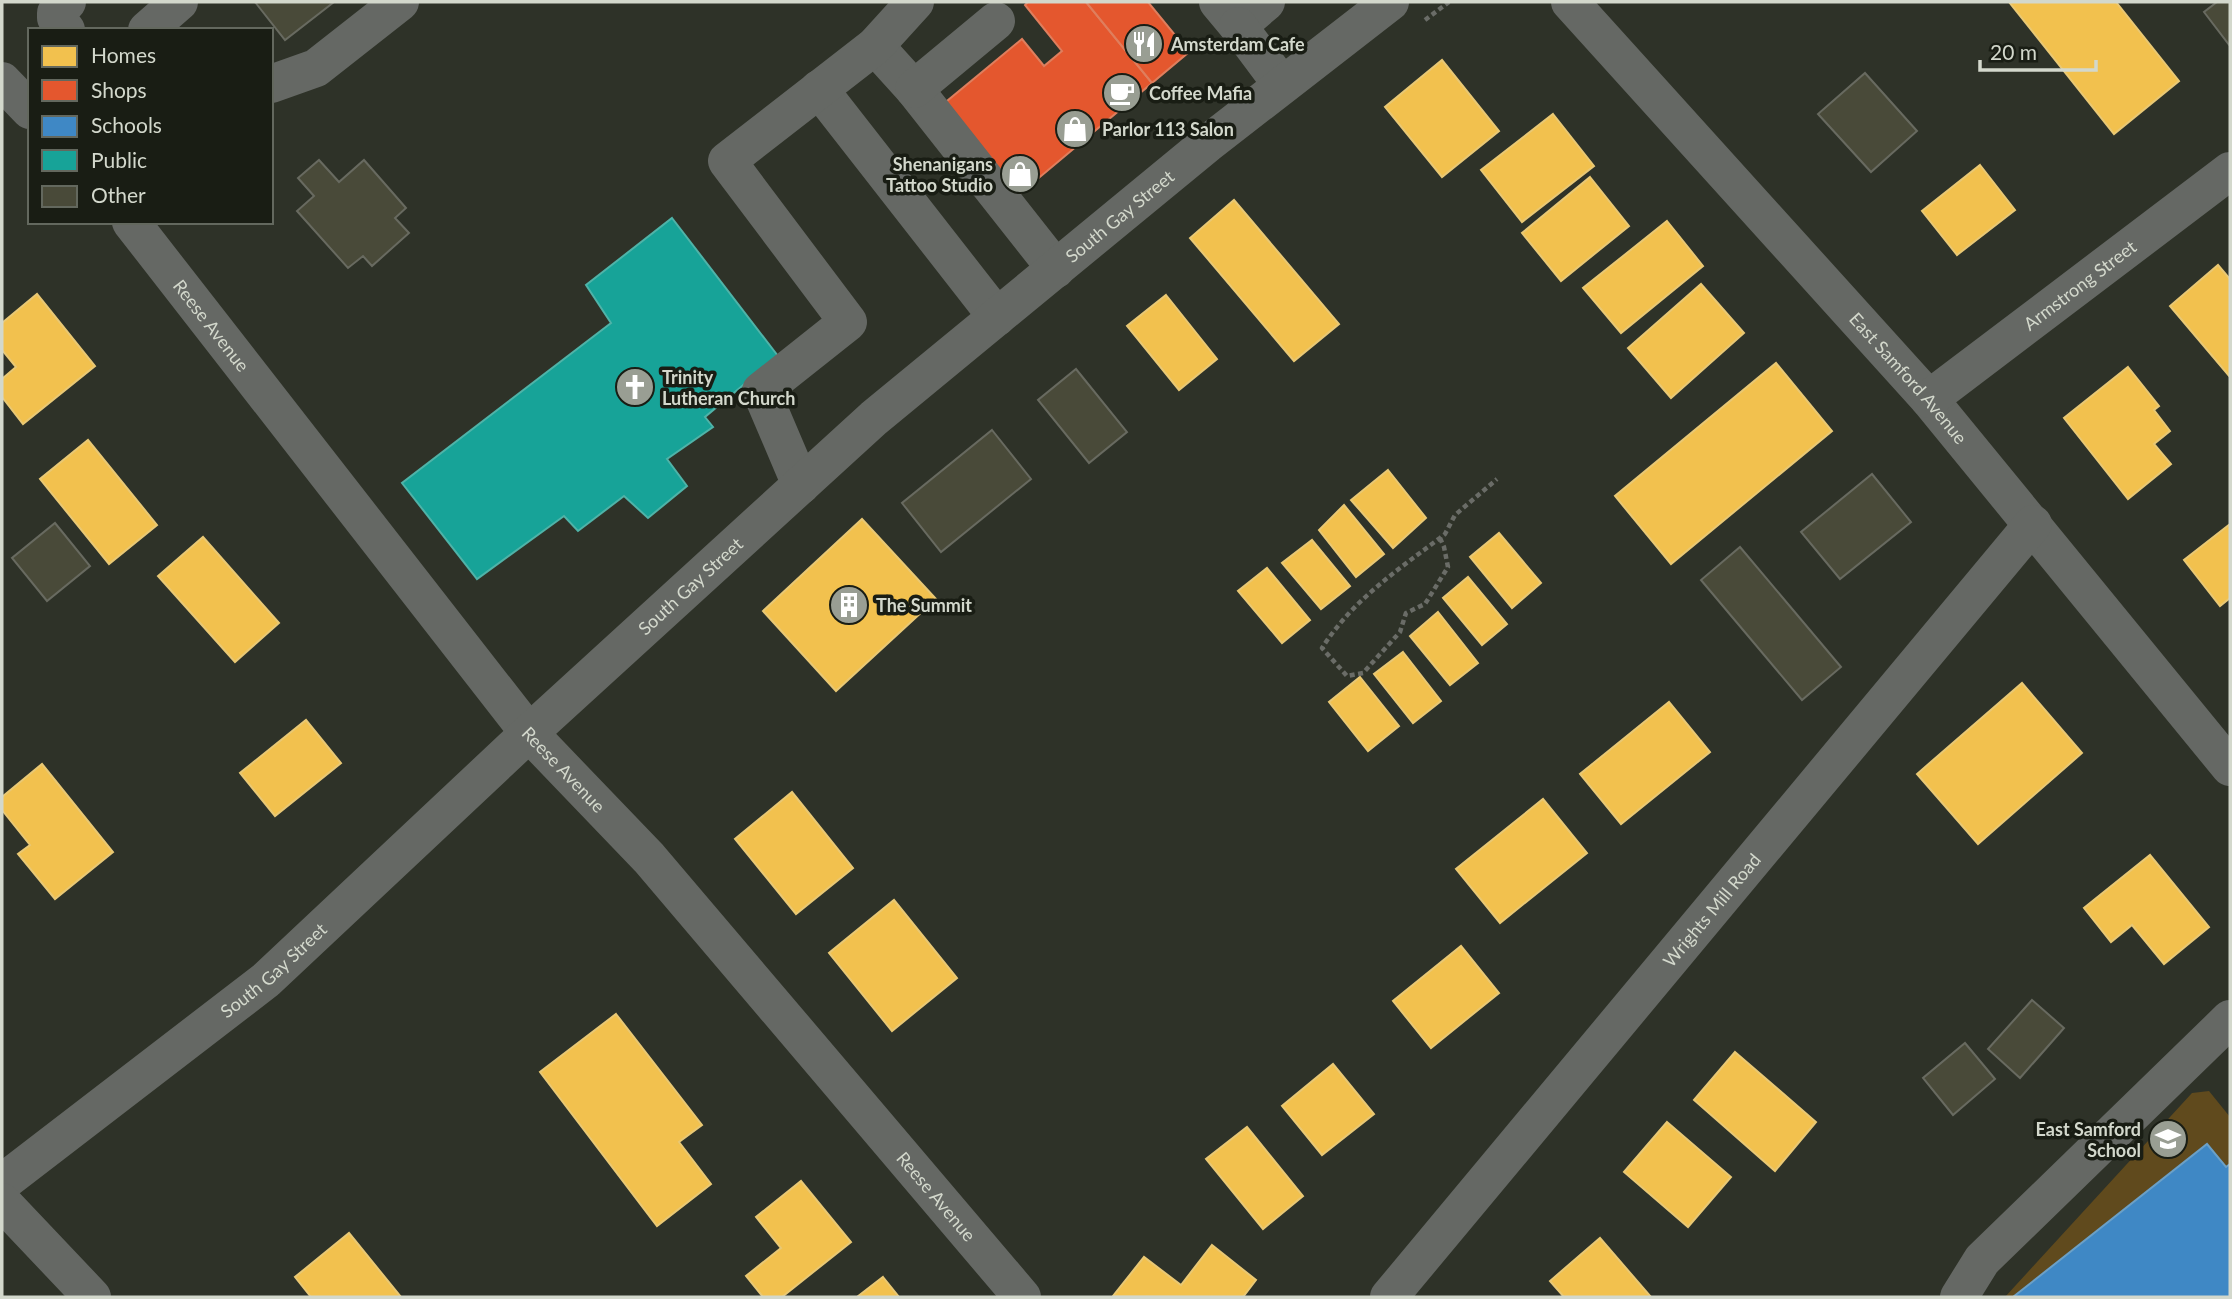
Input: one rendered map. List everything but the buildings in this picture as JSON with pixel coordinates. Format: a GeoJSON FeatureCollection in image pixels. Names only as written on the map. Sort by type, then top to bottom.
{"type":"FeatureCollection","features":[{"type":"Feature","properties":{"kind":"street"},"geometry":{"type":"LineString","coordinates":[[64,28],[56,18],[56,13],[67,2]]}},
{"type":"Feature","properties":{"kind":"street"},"geometry":{"type":"LineString","coordinates":[[149,28],[179,2]]}},
{"type":"Feature","properties":{"kind":"street"},"geometry":{"type":"LineString","coordinates":[[273,83],[316,68],[400,2]]}},
{"type":"Feature","properties":{"kind":"street"},"geometry":{"type":"LineString","coordinates":[[801,485],[761,391],[848,322],[727,161],[875,46],[915,2]]}},
{"type":"Feature","properties":{"kind":"street","name":"South Gay Street"},"geometry":{"type":"LineString","coordinates":[[2,1183],[266,980],[529,733],[874,418],[1207,144],[1390,2]]}},
{"type":"Feature","properties":{"kind":"street","name":"East Samford Avenue"},"geometry":{"type":"LineString","coordinates":[[1570,2],[1929,399],[2230,767]]}},
{"type":"Feature","properties":{"kind":"street"},"geometry":{"type":"LineString","coordinates":[[1241,10],[1282,85]]}},
{"type":"Feature","properties":{"kind":"street"},"geometry":{"type":"LineString","coordinates":[[914,89],[996,21]]}},
{"type":"Feature","properties":{"kind":"street"},"geometry":{"type":"LineString","coordinates":[[875,46],[914,89],[1056,269]]}},
{"type":"Feature","properties":{"kind":"street"},"geometry":{"type":"LineString","coordinates":[[819,89],[997,317]]}},
{"type":"Feature","properties":{"kind":"street","name":"Armstrong Street"},"geometry":{"type":"LineString","coordinates":[[1929,399],[2230,170]]}},
{"type":"Feature","properties":{"kind":"street","name":"Reese Avenue"},"geometry":{"type":"LineString","coordinates":[[133,224],[529,733],[649,858],[1022,1297]]}},
{"type":"Feature","properties":{"kind":"street","name":"Wrights Mill Road"},"geometry":{"type":"LineString","coordinates":[[1390,1297],[2033,524]]}},
{"type":"Feature","properties":{"kind":"street"},"geometry":{"type":"LineString","coordinates":[[1959,1297],[1982,1260],[2230,1019]]}},
{"type":"Feature","properties":{"kind":"street"},"geometry":{"type":"LineString","coordinates":[[2,1202],[92,1297]]}},
{"type":"Feature","properties":{"kind":"path"},"geometry":{"type":"LineString","coordinates":[[1440,538],[1448,567],[1425,604],[1406,613],[1400,632],[1363,673],[1348,676],[1322,648],[1338,623],[1379,584],[1445,534],[1455,515],[1497,479]]}},
{"type":"Feature","properties":{"kind":"shaded area"},"geometry":{"type":"Polygon","coordinates":[[[2209,1091],[2230,1117],[2230,1164],[2226,1167],[2206,1144],[2013,1297],[2005,1297],[2192,1093],[2209,1091]]]}},
{"type":"Feature","properties":{"kind":"place","name":"Amsterdam Cafe"},"geometry":{"type":"Point","coordinates":[1144,44]}},
{"type":"Feature","properties":{"kind":"place","name":"Coffee Mafia"},"geometry":{"type":"Point","coordinates":[1122,93]}},
{"type":"Feature","properties":{"kind":"place","name":"Parlor 113 Salon"},"geometry":{"type":"Point","coordinates":[1075,129]}},
{"type":"Feature","properties":{"kind":"place","name":"Shenanigans Tattoo Studio"},"geometry":{"type":"Point","coordinates":[1020,174]}},
{"type":"Feature","properties":{"kind":"place","name":"Trinity Lutheran Church"},"geometry":{"type":"Point","coordinates":[635,387]}},
{"type":"Feature","properties":{"kind":"place","name":"The Summit"},"geometry":{"type":"Point","coordinates":[849,605]}},
{"type":"Feature","properties":{"kind":"place","name":"East Samford School"},"geometry":{"type":"Point","coordinates":[2168,1139]}}]}
